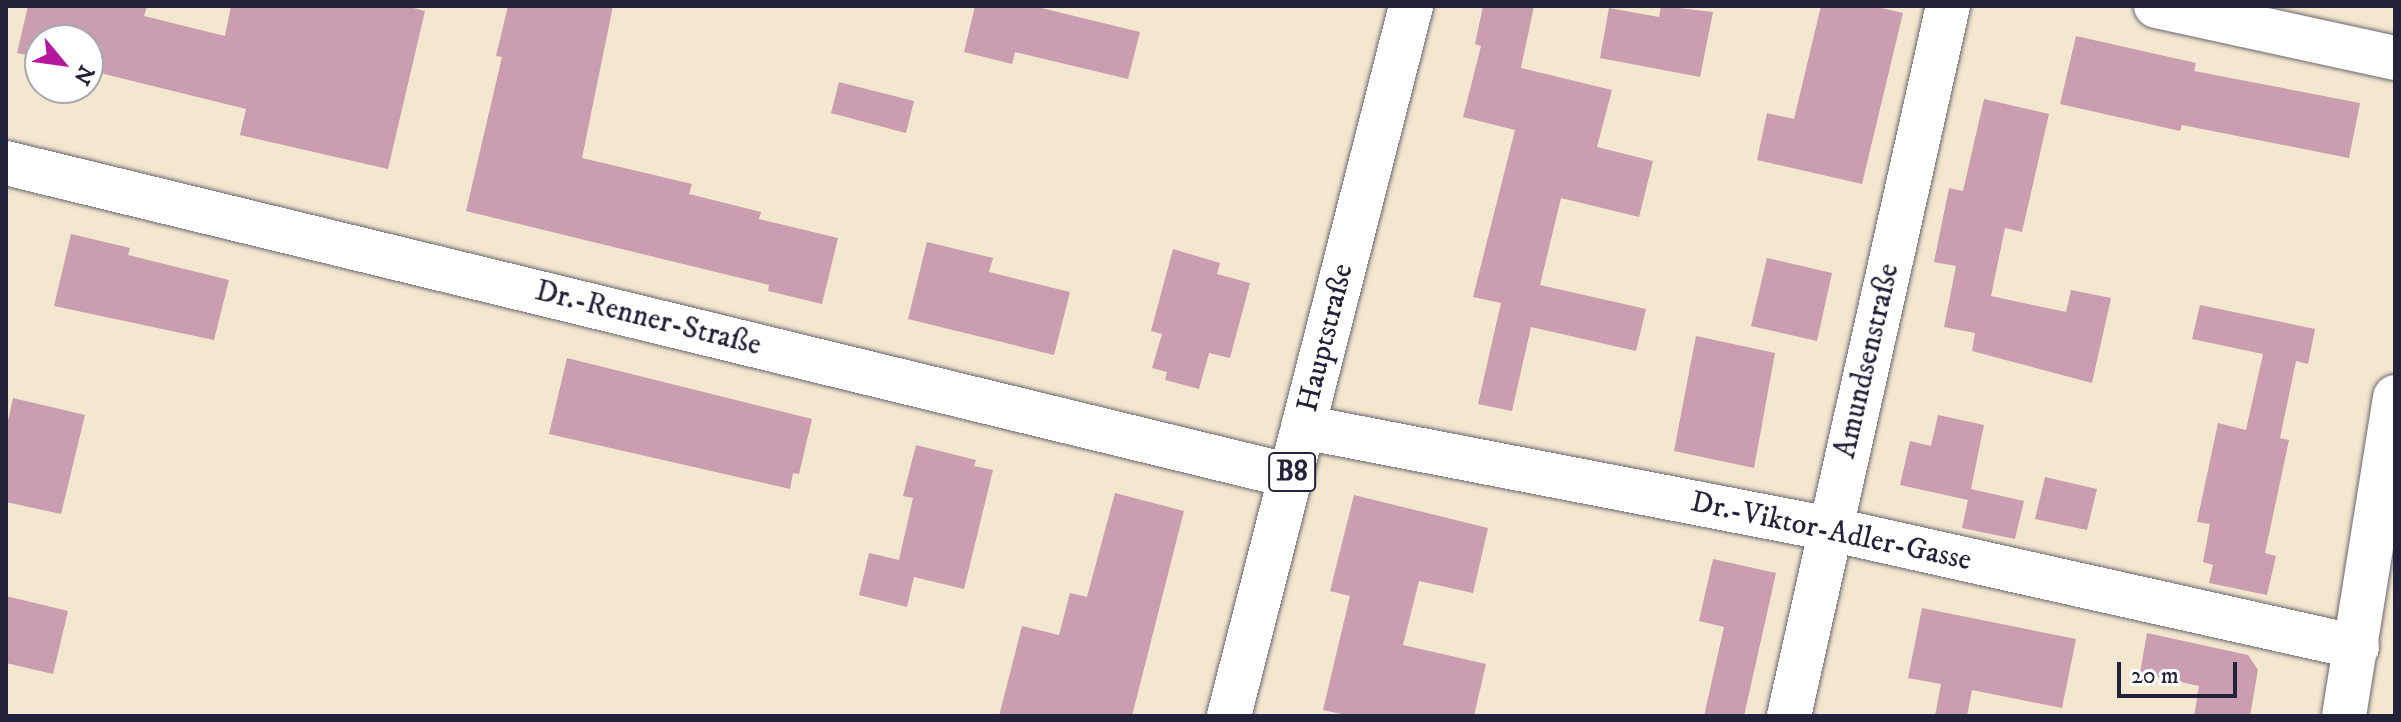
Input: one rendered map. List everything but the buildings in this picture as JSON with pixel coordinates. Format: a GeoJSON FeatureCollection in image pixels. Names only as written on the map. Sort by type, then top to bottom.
{"type":"FeatureCollection","features":[{"type":"Feature","properties":{"kind":"street","name":"Hauptstraße"},"geometry":{"type":"LineString","coordinates":[[1229,716],[1411,6]]}},
{"type":"Feature","properties":{"kind":"street","name":"Amundsenstraße"},"geometry":{"type":"LineString","coordinates":[[1789,716],[1948,6]]}},
{"type":"Feature","properties":{"kind":"street"},"geometry":{"type":"LineString","coordinates":[[2156,6],[2395,58]]}},
{"type":"Feature","properties":{"kind":"street","name":"Dr.-Renner-Straße"},"geometry":{"type":"LineString","coordinates":[[6,163],[1291,476]]}},
{"type":"Feature","properties":{"kind":"street"},"geometry":{"type":"LineString","coordinates":[[2344,716],[2395,397]]}},
{"type":"Feature","properties":{"kind":"street","name":"Dr.-Viktor-Adler-Gasse"},"geometry":{"type":"LineString","coordinates":[[1303,427],[1830,529],[2357,647]]}}]}
